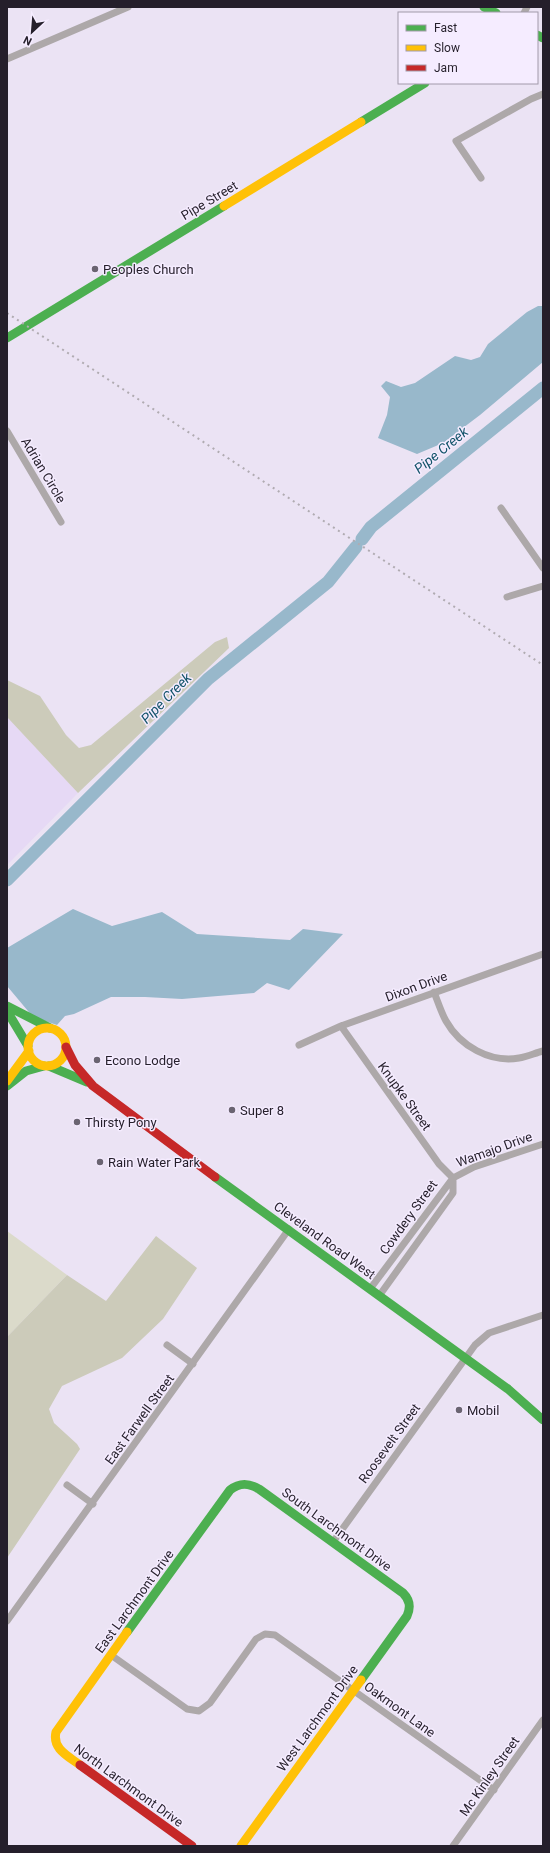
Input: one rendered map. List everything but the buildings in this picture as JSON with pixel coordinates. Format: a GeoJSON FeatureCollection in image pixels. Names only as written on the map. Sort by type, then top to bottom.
{"type":"FeatureCollection","features":[{"type":"Feature","properties":{"kind":"street"},"geometry":{"type":"LineString","coordinates":[[7,59],[128,7]]}},
{"type":"Feature","properties":{"kind":"street"},"geometry":{"type":"LineString","coordinates":[[484,7],[494,12]]}},
{"type":"Feature","properties":{"kind":"street","name":"Pipe Street"},"geometry":{"type":"LineString","coordinates":[[7,338],[423,84]]}},
{"type":"Feature","properties":{"kind":"street"},"geometry":{"type":"LineString","coordinates":[[481,178],[456,140],[530,99],[543,94]]}},
{"type":"Feature","properties":{"kind":"street","name":"Adrian Circle"},"geometry":{"type":"LineString","coordinates":[[7,431],[61,522]]}},
{"type":"Feature","properties":{"kind":"street"},"geometry":{"type":"LineString","coordinates":[[501,508],[543,568]]}},
{"type":"Feature","properties":{"kind":"street"},"geometry":{"type":"LineString","coordinates":[[507,597],[543,586]]}},
{"type":"Feature","properties":{"kind":"street","name":"Dixon Drive"},"geometry":{"type":"LineString","coordinates":[[299,1045],[340,1026],[543,954]]}},
{"type":"Feature","properties":{"kind":"street"},"geometry":{"type":"LineString","coordinates":[[434,992],[448,1025],[458,1038],[472,1048],[492,1057],[505,1059],[520,1058],[543,1051]]}},
{"type":"Feature","properties":{"kind":"street"},"geometry":{"type":"LineString","coordinates":[[7,1006],[62,1035],[66,1048],[61,1060],[47,1066],[26,1071],[7,1086]]}},
{"type":"Feature","properties":{"kind":"street"},"geometry":{"type":"LineString","coordinates":[[7,1011],[36,1062],[47,1066]]}},
{"type":"Feature","properties":{"kind":"street","name":"Knupke Street"},"geometry":{"type":"LineString","coordinates":[[340,1026],[439,1164],[453,1178]]}},
{"type":"Feature","properties":{"kind":"street"},"geometry":{"type":"LineString","coordinates":[[7,1081],[28,1048],[31,1037],[37,1031],[50,1028]]}},
{"type":"Feature","properties":{"kind":"street","name":"Cleveland Road West"},"geometry":{"type":"LineString","coordinates":[[66,1048],[72,1062],[90,1083],[171,1145],[508,1389],[543,1420]]}},
{"type":"Feature","properties":{"kind":"street","name":"Cleveland Road West"},"geometry":{"type":"LineString","coordinates":[[47,1066],[90,1083]]}},
{"type":"Feature","properties":{"kind":"street","name":"Wamajo Drive"},"geometry":{"type":"LineString","coordinates":[[453,1178],[474,1167],[543,1144]]}},
{"type":"Feature","properties":{"kind":"street","name":"Cowdery Street"},"geometry":{"type":"LineString","coordinates":[[370,1289],[453,1178]]}},
{"type":"Feature","properties":{"kind":"street","name":"Cowdery Street"},"geometry":{"type":"LineString","coordinates":[[379,1296],[453,1193],[453,1178]]}},
{"type":"Feature","properties":{"kind":"street","name":"East Farwell Street"},"geometry":{"type":"LineString","coordinates":[[7,1621],[289,1229]]}},
{"type":"Feature","properties":{"kind":"street","name":"Roosevelt Street"},"geometry":{"type":"LineString","coordinates":[[333,1542],[475,1345],[485,1336],[543,1315]]}},
{"type":"Feature","properties":{"kind":"street"},"geometry":{"type":"LineString","coordinates":[[167,1345],[192,1364]]}},
{"type":"Feature","properties":{"kind":"street","name":"South Larchmont Drive"},"geometry":{"type":"LineString","coordinates":[[243,1483],[251,1484],[259,1488],[403,1593],[410,1605]]}},
{"type":"Feature","properties":{"kind":"street","name":"East Larchmont Drive"},"geometry":{"type":"LineString","coordinates":[[55,1741],[58,1728],[230,1490],[236,1485],[243,1483]]}},
{"type":"Feature","properties":{"kind":"street"},"geometry":{"type":"LineString","coordinates":[[67,1485],[92,1504]]}},
{"type":"Feature","properties":{"kind":"street","name":"West Larchmont Drive"},"geometry":{"type":"LineString","coordinates":[[242,1846],[407,1616],[410,1605]]}},
{"type":"Feature","properties":{"kind":"street","name":"Oakmont Lane"},"geometry":{"type":"LineString","coordinates":[[111,1655],[191,1711],[199,1711],[207,1706],[259,1637],[268,1634],[279,1637],[494,1790]]}},
{"type":"Feature","properties":{"kind":"street","name":"Mc Kinley Street"},"geometry":{"type":"LineString","coordinates":[[454,1846],[543,1720]]}},
{"type":"Feature","properties":{"kind":"street","name":"North Larchmont Drive"},"geometry":{"type":"LineString","coordinates":[[55,1741],[63,1753],[192,1846]]}},
{"type":"Feature","properties":{"kind":"shaded area"},"geometry":{"type":"Polygon","coordinates":[[[227,637],[229,648],[78,793],[7,717],[7,680],[40,696],[66,735],[79,748],[91,745],[215,642],[227,637]]]}},
{"type":"Feature","properties":{"kind":"shaded area"},"geometry":{"type":"Polygon","coordinates":[[[7,717],[78,793],[7,865],[7,717]]]}},
{"type":"Feature","properties":{"kind":"shaded area"},"geometry":{"type":"Polygon","coordinates":[[[7,1231],[67,1275],[7,1337],[7,1231]]]}},
{"type":"Feature","properties":{"kind":"shaded area"},"geometry":{"type":"Polygon","coordinates":[[[156,1236],[197,1268],[163,1319],[122,1358],[62,1386],[49,1409],[54,1423],[77,1444],[80,1449],[7,1558],[7,1337],[67,1275],[106,1301],[156,1236]]]}},
{"type":"Feature","properties":{"kind":"water"},"geometry":{"type":"Polygon","coordinates":[[[538,306],[543,306],[543,362],[480,415],[443,443],[417,454],[378,438],[387,415],[390,397],[381,386],[386,381],[401,387],[415,383],[455,356],[471,360],[480,357],[488,344],[527,312],[538,306]]]}},
{"type":"Feature","properties":{"kind":"water"},"geometry":{"type":"Polygon","coordinates":[[[73,909],[112,926],[162,912],[197,934],[290,940],[303,929],[343,934],[289,990],[267,983],[254,993],[182,999],[111,997],[74,1014],[65,1016],[57,1025],[33,1017],[7,986],[7,948],[73,909]]]}},
{"type":"Feature","properties":{"kind":"waterway","name":"Pipe Creek"},"geometry":{"type":"LineString","coordinates":[[362,539],[371,527],[543,388]]}},
{"type":"Feature","properties":{"kind":"waterway","name":"Pipe Creek"},"geometry":{"type":"LineString","coordinates":[[7,880],[208,679],[328,582],[356,547]]}},
{"type":"Feature","properties":{"kind":"railway"},"geometry":{"type":"LineString","coordinates":[[7,313],[543,665]]}},
{"type":"Feature","properties":{"kind":"traffic: fast"},"geometry":{"type":"LineString","coordinates":[[484,7],[494,12]]}},
{"type":"Feature","properties":{"kind":"traffic: fast"},"geometry":{"type":"LineString","coordinates":[[538,36],[543,38]]}},
{"type":"Feature","properties":{"kind":"traffic: fast"},"geometry":{"type":"LineString","coordinates":[[361,122],[423,84]]}},
{"type":"Feature","properties":{"kind":"traffic: fast"},"geometry":{"type":"LineString","coordinates":[[7,338],[224,206]]}},
{"type":"Feature","properties":{"kind":"traffic: fast"},"geometry":{"type":"LineString","coordinates":[[7,1006],[50,1028]]}},
{"type":"Feature","properties":{"kind":"traffic: fast"},"geometry":{"type":"LineString","coordinates":[[7,1011],[28,1046]]}},
{"type":"Feature","properties":{"kind":"traffic: fast"},"geometry":{"type":"LineString","coordinates":[[7,1086],[26,1071],[44,1066]]}},
{"type":"Feature","properties":{"kind":"traffic: fast"},"geometry":{"type":"LineString","coordinates":[[49,1066],[87,1082]]}},
{"type":"Feature","properties":{"kind":"traffic: fast"},"geometry":{"type":"LineString","coordinates":[[215,1177],[508,1389],[543,1420]]}},
{"type":"Feature","properties":{"kind":"traffic: fast"},"geometry":{"type":"LineString","coordinates":[[127,1632],[230,1490],[244,1484],[259,1489],[403,1593],[407,1598],[409,1607],[407,1616],[361,1680]]}},
{"type":"Feature","properties":{"kind":"traffic: slow"},"geometry":{"type":"LineString","coordinates":[[224,206],[361,122]]}},
{"type":"Feature","properties":{"kind":"traffic: slow"},"geometry":{"type":"LineString","coordinates":[[43,1028],[51,1028],[58,1031],[63,1036],[66,1047],[63,1058],[58,1063],[51,1066],[43,1066],[36,1063],[31,1058],[28,1051],[28,1043],[31,1036],[36,1031],[43,1028]]}},
{"type":"Feature","properties":{"kind":"traffic: slow"},"geometry":{"type":"LineString","coordinates":[[7,1081],[29,1051]]}},
{"type":"Feature","properties":{"kind":"traffic: slow"},"geometry":{"type":"LineString","coordinates":[[80,1765],[62,1752],[59,1748],[55,1738],[56,1732],[127,1632]]}},
{"type":"Feature","properties":{"kind":"traffic: slow"},"geometry":{"type":"LineString","coordinates":[[241,1846],[361,1680]]}},
{"type":"Feature","properties":{"kind":"traffic: jam"},"geometry":{"type":"LineString","coordinates":[[66,1047],[75,1065],[93,1086],[215,1177]]}},
{"type":"Feature","properties":{"kind":"traffic: jam"},"geometry":{"type":"LineString","coordinates":[[80,1765],[192,1846]]}},
{"type":"Feature","properties":{"kind":"place","name":"Peoples Church"},"geometry":{"type":"Point","coordinates":[95,269]}},
{"type":"Feature","properties":{"kind":"place","name":"Econo Lodge"},"geometry":{"type":"Point","coordinates":[97,1060]}},
{"type":"Feature","properties":{"kind":"place","name":"Super 8"},"geometry":{"type":"Point","coordinates":[232,1110]}},
{"type":"Feature","properties":{"kind":"place","name":"Thirsty Pony"},"geometry":{"type":"Point","coordinates":[77,1122]}},
{"type":"Feature","properties":{"kind":"place","name":"Rain Water Park"},"geometry":{"type":"Point","coordinates":[100,1162]}},
{"type":"Feature","properties":{"kind":"place","name":"Mobil"},"geometry":{"type":"Point","coordinates":[459,1410]}}]}
